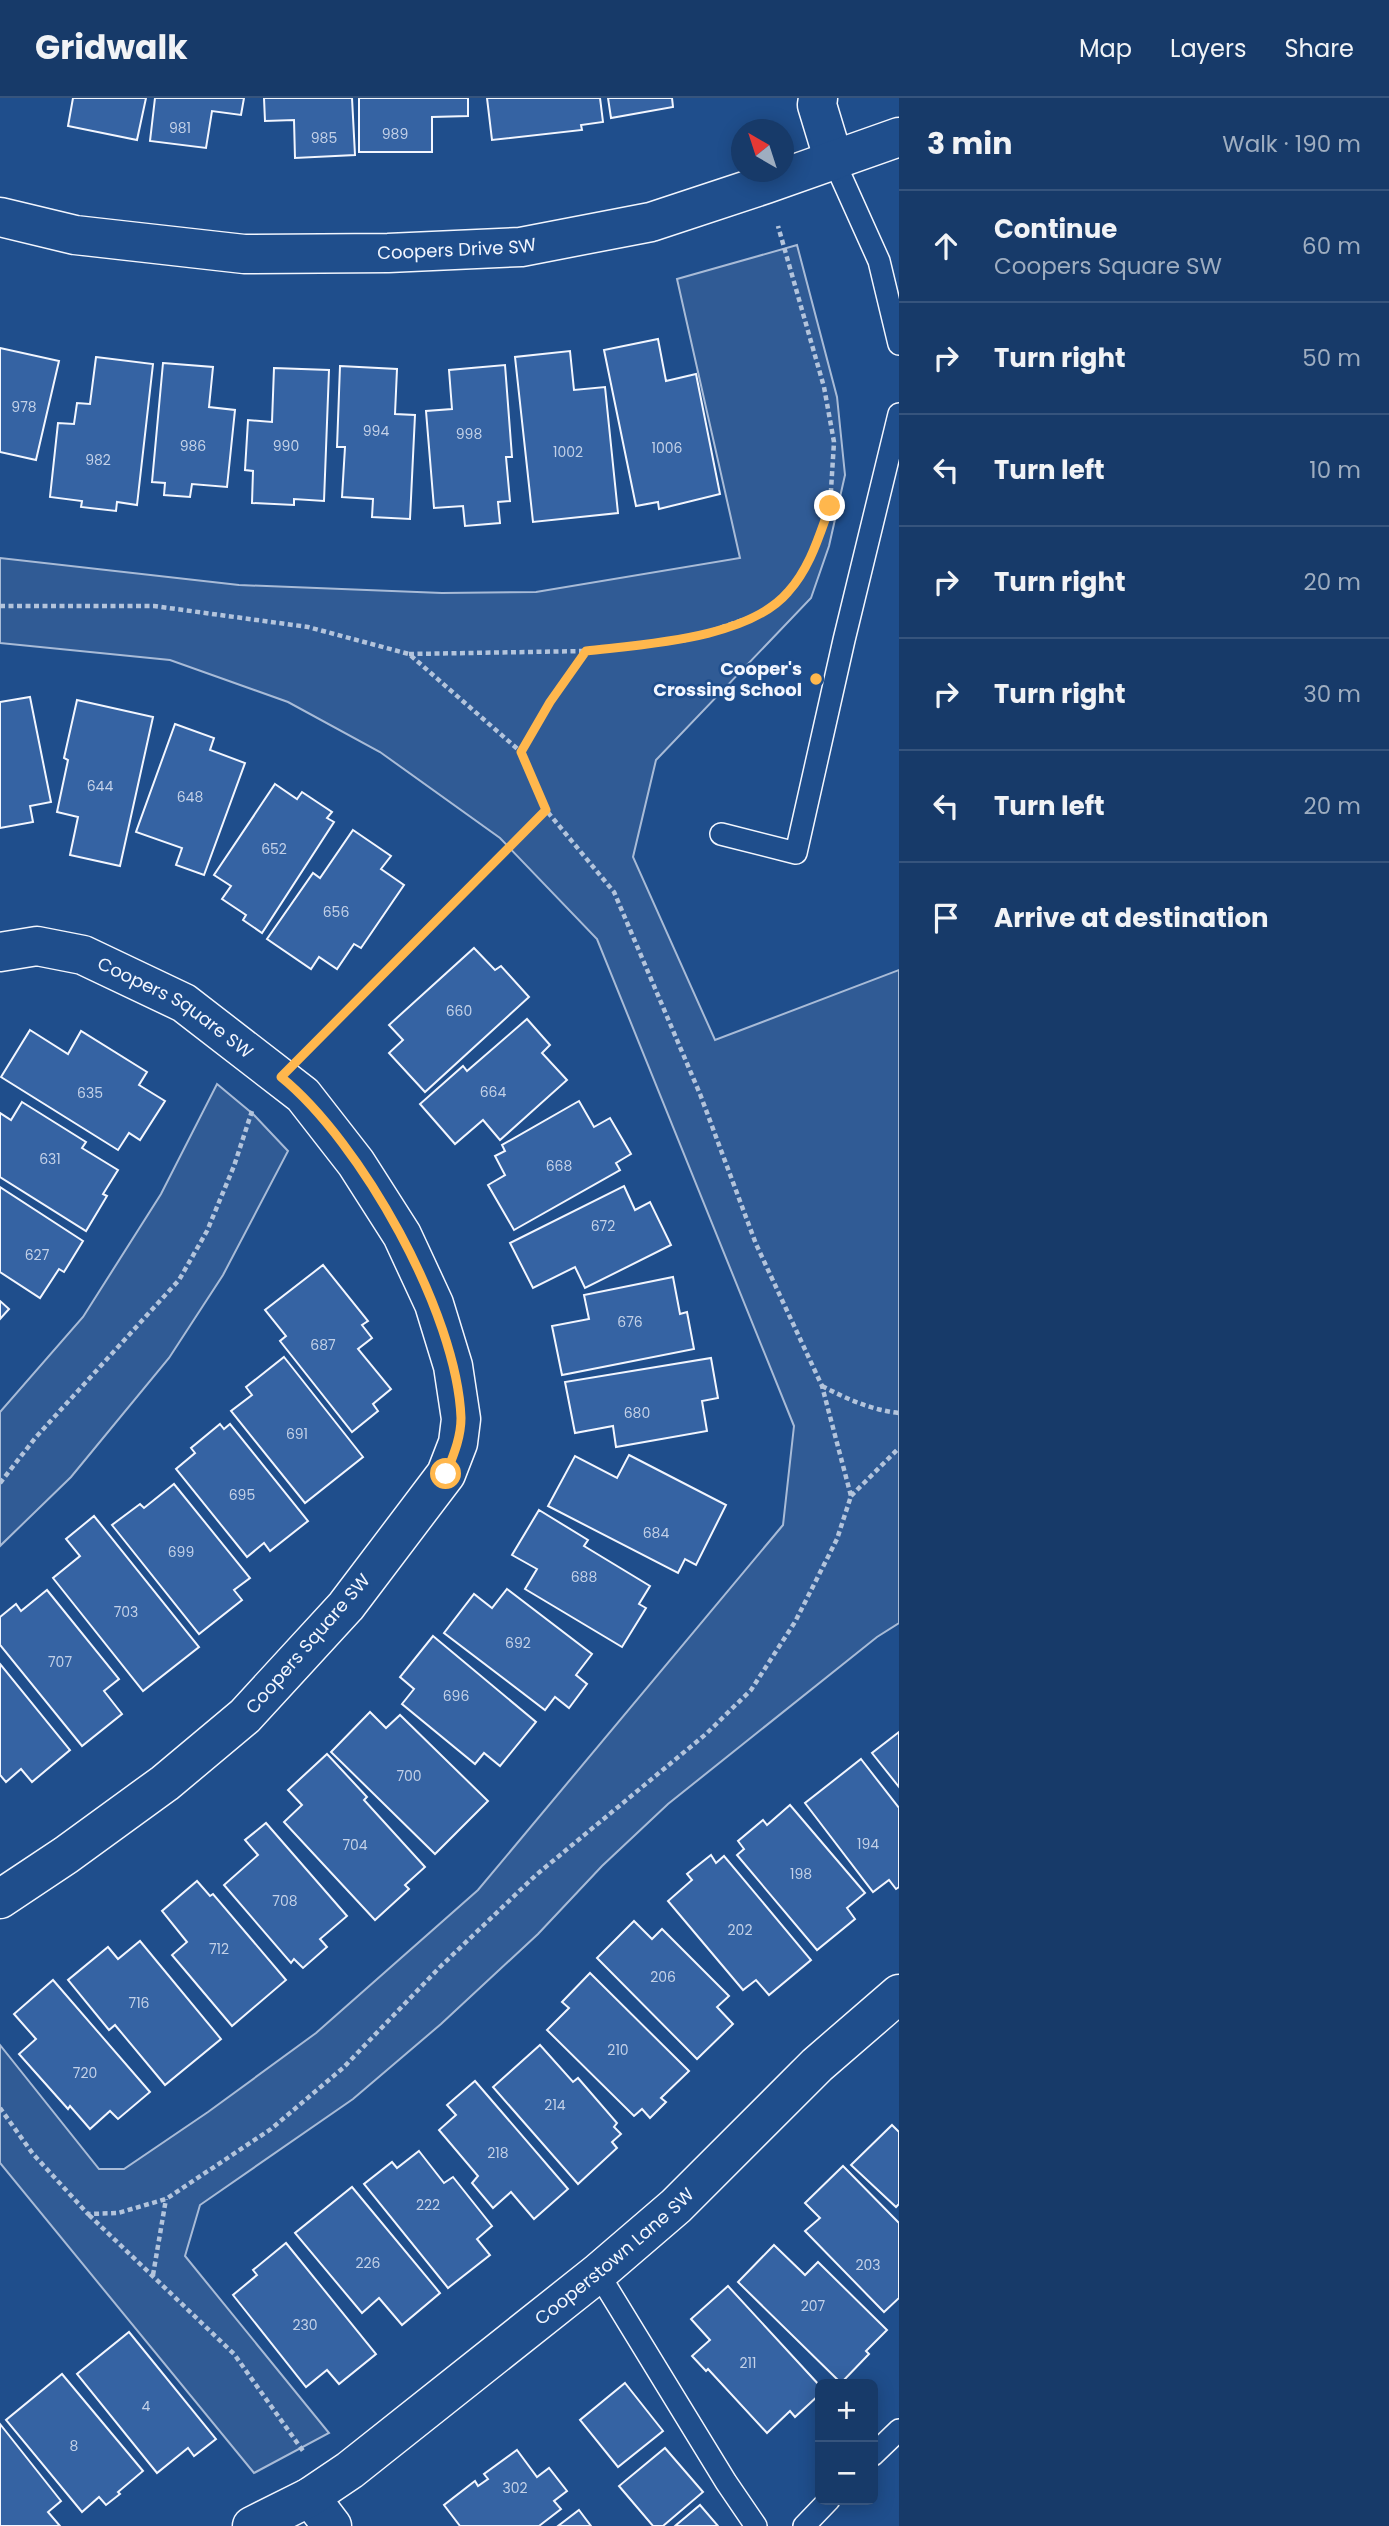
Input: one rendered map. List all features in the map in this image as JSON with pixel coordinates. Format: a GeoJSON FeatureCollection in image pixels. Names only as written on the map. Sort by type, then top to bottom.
{"type":"FeatureCollection","features":[{"type":"Feature","properties":{"kind":"street"},"geometry":{"type":"LineString","coordinates":[[815,100],[834,161]]}},
{"type":"Feature","properties":{"kind":"street","name":"Coopers Drive SW"},"geometry":{"type":"LineString","coordinates":[[0,217],[75,235],[244,254],[388,253],[522,247],[651,222],[834,161],[899,136]]}},
{"type":"Feature","properties":{"kind":"street","name":"Coopers Square SW"},"geometry":{"type":"LineString","coordinates":[[0,952],[37,946],[83,955],[184,1003],[303,1095],[356,1163],[401,1235],[434,1304],[453,1366],[461,1419],[458,1443],[446,1474],[346,1606],[245,1716],[165,1783],[66,1856],[0,1899]]}},
{"type":"Feature","properties":{"kind":"street","name":"Cooperstown Lane SW"},"geometry":{"type":"LineString","coordinates":[[252,2526],[324,2503],[677,2206],[817,2065],[899,1994]]}},
{"type":"Feature","properties":{"kind":"lane"},"geometry":{"type":"LineString","coordinates":[[834,161],[879,261],[899,344]]}},
{"type":"Feature","properties":{"kind":"lane"},"geometry":{"type":"LineString","coordinates":[[721,834],[796,853],[899,414]]}},
{"type":"Feature","properties":{"kind":"lane"},"geometry":{"type":"LineString","coordinates":[[598,2273],[726,2482],[756,2526]]}},
{"type":"Feature","properties":{"kind":"lane"},"geometry":{"type":"LineString","coordinates":[[878,2450],[899,2430]]}},
{"type":"Feature","properties":{"kind":"lane"},"geometry":{"type":"LineString","coordinates":[[804,2526],[824,2505]]}},
{"type":"Feature","properties":{"kind":"path"},"geometry":{"type":"LineString","coordinates":[[0,606],[154,606],[308,627],[408,654],[586,651],[685,640],[763,613],[788,593],[813,555],[830,506],[834,442],[824,387],[766,184]]}},
{"type":"Feature","properties":{"kind":"path"},"geometry":{"type":"LineString","coordinates":[[521,752],[550,702],[586,651]]}},
{"type":"Feature","properties":{"kind":"path"},"geometry":{"type":"LineString","coordinates":[[408,654],[521,752],[546,810],[614,892],[700,1094],[757,1244],[822,1386],[851,1496]]}},
{"type":"Feature","properties":{"kind":"path"},"geometry":{"type":"LineString","coordinates":[[0,1483],[36,1437],[179,1280],[207,1231],[234,1166],[254,1107],[546,810]]}},
{"type":"Feature","properties":{"kind":"path"},"geometry":{"type":"LineString","coordinates":[[822,1386],[849,1400],[884,1412],[899,1413]]}},
{"type":"Feature","properties":{"kind":"path"},"geometry":{"type":"LineString","coordinates":[[88,2214],[118,2213],[166,2199],[271,2129],[343,2068],[440,1967],[536,1875],[706,1734],[751,1690],[795,1622],[837,1539],[851,1496],[899,1448]]}},
{"type":"Feature","properties":{"kind":"path"},"geometry":{"type":"LineString","coordinates":[[0,2108],[33,2154],[88,2214],[234,2354],[324,2503]]}},
{"type":"Feature","properties":{"kind":"path"},"geometry":{"type":"LineString","coordinates":[[152,2276],[166,2199]]}},
{"type":"Feature","properties":{"kind":"shaded area"},"geometry":{"type":"Polygon","coordinates":[[[797,245],[837,397],[845,475],[829,546],[811,598],[656,760],[633,857],[715,1040],[899,970],[899,1623],[877,1637],[668,1804],[602,1866],[538,1934],[441,2024],[353,2099],[200,2205],[185,2256],[329,2433],[254,2473],[0,2163],[0,2045],[99,2169],[124,2169],[316,2033],[478,1890],[783,1525],[794,1426],[597,939],[500,838],[380,752],[288,702],[170,660],[0,643],[0,558],[239,585],[442,593],[536,592],[740,558],[677,279],[797,245]]]}},
{"type":"Feature","properties":{"kind":"shaded area"},"geometry":{"type":"Polygon","coordinates":[[[217,1084],[253,1114],[288,1151],[223,1275],[169,1358],[71,1477],[0,1546],[0,1412],[83,1317],[161,1194],[217,1084]]]}},
{"type":"Feature","properties":{"kind":"building"},"geometry":{"type":"Polygon","coordinates":[[[73,98],[146,98],[137,140],[68,126],[73,98]]]}},
{"type":"Feature","properties":{"kind":"building"},"geometry":{"type":"Polygon","coordinates":[[[155,98],[244,98],[241,115],[212,111],[206,148],[150,141],[155,98]]]}},
{"type":"Feature","properties":{"kind":"building"},"geometry":{"type":"Polygon","coordinates":[[[264,98],[352,98],[355,155],[295,158],[294,120],[265,121],[264,98]]]}},
{"type":"Feature","properties":{"kind":"building"},"geometry":{"type":"Polygon","coordinates":[[[359,98],[468,98],[468,116],[432,117],[432,152],[359,152],[359,98]]]}},
{"type":"Feature","properties":{"kind":"building"},"geometry":{"type":"Polygon","coordinates":[[[487,98],[600,98],[603,122],[581,125],[582,130],[492,140],[487,98]]]}},
{"type":"Feature","properties":{"kind":"building"},"geometry":{"type":"Polygon","coordinates":[[[608,98],[672,98],[673,107],[611,118],[608,98]]]}},
{"type":"Feature","properties":{"kind":"building"},"geometry":{"type":"Polygon","coordinates":[[[658,339],[666,381],[696,374],[720,494],[659,509],[658,502],[636,506],[604,350],[658,339]]]}},
{"type":"Feature","properties":{"kind":"building"},"geometry":{"type":"Polygon","coordinates":[[[0,348],[59,361],[36,460],[0,452],[0,348]]]}},
{"type":"Feature","properties":{"kind":"building"},"geometry":{"type":"Polygon","coordinates":[[[570,351],[574,390],[605,387],[618,513],[533,522],[515,357],[570,351]]]}},
{"type":"Feature","properties":{"kind":"building"},"geometry":{"type":"Polygon","coordinates":[[[96,357],[153,364],[137,505],[117,502],[116,511],[81,507],[82,501],[50,497],[58,423],[74,424],[77,403],[90,404],[96,357]]]}},
{"type":"Feature","properties":{"kind":"building"},"geometry":{"type":"Polygon","coordinates":[[[163,363],[213,367],[209,407],[235,410],[227,487],[192,484],[190,497],[164,495],[165,483],[152,482],[163,363]]]}},
{"type":"Feature","properties":{"kind":"building"},"geometry":{"type":"Polygon","coordinates":[[[505,365],[512,457],[506,457],[510,501],[498,502],[500,523],[465,526],[463,506],[434,508],[426,411],[452,409],[449,370],[505,365]]]}},
{"type":"Feature","properties":{"kind":"building"},"geometry":{"type":"Polygon","coordinates":[[[340,366],[397,369],[395,414],[415,415],[410,519],[372,517],[373,499],[342,497],[345,447],[337,447],[340,366]]]}},
{"type":"Feature","properties":{"kind":"building"},"geometry":{"type":"Polygon","coordinates":[[[274,368],[329,370],[324,501],[294,499],[294,505],[252,503],[253,471],[245,470],[248,420],[272,422],[274,368]]]}},
{"type":"Feature","properties":{"kind":"building"},"geometry":{"type":"Polygon","coordinates":[[[30,697],[51,802],[30,806],[33,822],[0,828],[0,702],[30,697]]]}},
{"type":"Feature","properties":{"kind":"building"},"geometry":{"type":"Polygon","coordinates":[[[77,700],[153,717],[120,866],[70,855],[78,817],[57,812],[68,760],[64,758],[77,700]]]}},
{"type":"Feature","properties":{"kind":"building"},"geometry":{"type":"Polygon","coordinates":[[[175,724],[214,738],[210,750],[245,763],[204,875],[176,865],[182,848],[136,832],[175,724]]]}},
{"type":"Feature","properties":{"kind":"building"},"geometry":{"type":"Polygon","coordinates":[[[275,784],[297,799],[302,792],[332,812],[327,818],[334,822],[262,933],[243,920],[246,915],[222,899],[231,886],[214,875],[275,784]]]}},
{"type":"Feature","properties":{"kind":"building"},"geometry":{"type":"Polygon","coordinates":[[[353,830],[391,856],[381,869],[404,885],[361,948],[354,944],[337,969],[319,957],[311,969],[267,939],[313,873],[320,878],[353,830]]]}},
{"type":"Feature","properties":{"kind":"building"},"geometry":{"type":"Polygon","coordinates":[[[474,948],[495,970],[501,966],[529,997],[425,1092],[389,1053],[403,1040],[389,1025],[474,948]]]}},
{"type":"Feature","properties":{"kind":"building"},"geometry":{"type":"Polygon","coordinates":[[[527,1019],[550,1045],[542,1053],[567,1080],[500,1140],[483,1120],[455,1144],[420,1104],[463,1066],[467,1071],[527,1019]]]}},
{"type":"Feature","properties":{"kind":"building"},"geometry":{"type":"Polygon","coordinates":[[[30,1030],[68,1054],[81,1031],[147,1072],[139,1085],[165,1101],[140,1140],[129,1133],[118,1150],[1,1077],[30,1030]]]}},
{"type":"Feature","properties":{"kind":"building"},"geometry":{"type":"Polygon","coordinates":[[[579,1101],[594,1127],[610,1118],[631,1154],[616,1163],[620,1170],[514,1230],[488,1185],[505,1175],[495,1156],[505,1151],[502,1145],[579,1101]]]}},
{"type":"Feature","properties":{"kind":"building"},"geometry":{"type":"Polygon","coordinates":[[[22,1102],[86,1142],[82,1148],[118,1170],[103,1194],[107,1196],[86,1231],[0,1177],[0,1113],[11,1120],[22,1102]]]}},
{"type":"Feature","properties":{"kind":"building"},"geometry":{"type":"Polygon","coordinates":[[[624,1186],[635,1210],[650,1202],[671,1245],[585,1288],[575,1267],[533,1288],[510,1243],[624,1186]]]}},
{"type":"Feature","properties":{"kind":"building"},"geometry":{"type":"Polygon","coordinates":[[[0,1187],[83,1241],[64,1272],[59,1269],[40,1298],[0,1272],[0,1187]]]}},
{"type":"Feature","properties":{"kind":"building"},"geometry":{"type":"Polygon","coordinates":[[[323,1265],[368,1321],[362,1325],[372,1338],[358,1349],[391,1389],[373,1404],[378,1411],[352,1432],[280,1341],[286,1336],[265,1310],[323,1265]]]}},
{"type":"Feature","properties":{"kind":"building"},"geometry":{"type":"Polygon","coordinates":[[[673,1277],[680,1314],[687,1312],[694,1349],[562,1375],[552,1326],[589,1319],[584,1295],[673,1277]]]}},
{"type":"Feature","properties":{"kind":"building"},"geometry":{"type":"Polygon","coordinates":[[[0,1301],[9,1309],[0,1319],[0,1301]]]}},
{"type":"Feature","properties":{"kind":"building"},"geometry":{"type":"Polygon","coordinates":[[[284,1357],[363,1457],[305,1503],[231,1411],[252,1395],[246,1387],[284,1357]]]}},
{"type":"Feature","properties":{"kind":"building"},"geometry":{"type":"Polygon","coordinates":[[[711,1358],[718,1398],[702,1401],[707,1431],[616,1447],[613,1426],[575,1433],[565,1382],[711,1358]]]}},
{"type":"Feature","properties":{"kind":"building"},"geometry":{"type":"Polygon","coordinates":[[[220,1424],[224,1429],[230,1424],[308,1521],[270,1551],[264,1543],[247,1557],[176,1469],[195,1453],[191,1448],[220,1424]]]}},
{"type":"Feature","properties":{"kind":"building"},"geometry":{"type":"Polygon","coordinates":[[[629,1455],[726,1505],[696,1565],[685,1559],[678,1573],[548,1506],[575,1456],[617,1478],[629,1455]]]}},
{"type":"Feature","properties":{"kind":"building"},"geometry":{"type":"Polygon","coordinates":[[[174,1484],[250,1578],[234,1590],[242,1600],[199,1634],[112,1525],[140,1504],[144,1508],[174,1484]]]}},
{"type":"Feature","properties":{"kind":"building"},"geometry":{"type":"Polygon","coordinates":[[[539,1510],[588,1540],[584,1546],[650,1586],[639,1604],[646,1608],[622,1647],[525,1589],[537,1569],[512,1555],[539,1510]]]}},
{"type":"Feature","properties":{"kind":"building"},"geometry":{"type":"Polygon","coordinates":[[[94,1516],[199,1647],[143,1691],[53,1578],[80,1556],[66,1539],[94,1516]]]}},
{"type":"Feature","properties":{"kind":"building"},"geometry":{"type":"Polygon","coordinates":[[[507,1589],[592,1654],[576,1675],[587,1684],[569,1708],[555,1697],[545,1710],[444,1633],[474,1594],[492,1608],[507,1589]]]}},
{"type":"Feature","properties":{"kind":"building"},"geometry":{"type":"Polygon","coordinates":[[[47,1590],[119,1679],[104,1691],[122,1714],[82,1746],[0,1645],[0,1617],[16,1604],[21,1611],[47,1590]]]}},
{"type":"Feature","properties":{"kind":"building"},"geometry":{"type":"Polygon","coordinates":[[[433,1636],[536,1722],[500,1766],[484,1753],[475,1764],[402,1704],[414,1689],[400,1677],[433,1636]]]}},
{"type":"Feature","properties":{"kind":"building"},"geometry":{"type":"Polygon","coordinates":[[[0,1664],[70,1750],[32,1782],[21,1769],[6,1782],[0,1775],[0,1664]]]}},
{"type":"Feature","properties":{"kind":"building"},"geometry":{"type":"Polygon","coordinates":[[[370,1712],[386,1728],[400,1715],[488,1801],[435,1854],[331,1752],[370,1712]]]}},
{"type":"Feature","properties":{"kind":"building"},"geometry":{"type":"Polygon","coordinates":[[[899,1732],[899,1787],[872,1753],[899,1732]]]}},
{"type":"Feature","properties":{"kind":"building"},"geometry":{"type":"Polygon","coordinates":[[[327,1754],[367,1797],[364,1800],[425,1867],[405,1885],[409,1889],[375,1920],[284,1822],[302,1805],[288,1790],[327,1754]]]}},
{"type":"Feature","properties":{"kind":"building"},"geometry":{"type":"Polygon","coordinates":[[[861,1759],[899,1808],[899,1887],[896,1889],[889,1880],[873,1892],[805,1803],[861,1759]]]}},
{"type":"Feature","properties":{"kind":"building"},"geometry":{"type":"Polygon","coordinates":[[[790,1805],[865,1893],[847,1908],[855,1919],[817,1950],[737,1855],[744,1849],[738,1841],[763,1820],[767,1825],[790,1805]]]}},
{"type":"Feature","properties":{"kind":"building"},"geometry":{"type":"Polygon","coordinates":[[[266,1823],[347,1916],[320,1939],[327,1947],[303,1968],[294,1959],[291,1963],[224,1885],[258,1855],[245,1840],[266,1823]]]}},
{"type":"Feature","properties":{"kind":"building"},"geometry":{"type":"Polygon","coordinates":[[[711,1855],[716,1863],[724,1856],[811,1960],[769,1995],[756,1980],[743,1990],[668,1901],[692,1880],[687,1874],[711,1855]]]}},
{"type":"Feature","properties":{"kind":"building"},"geometry":{"type":"Polygon","coordinates":[[[197,1881],[210,1896],[213,1894],[286,1980],[232,2026],[172,1955],[187,1942],[162,1911],[197,1881]]]}},
{"type":"Feature","properties":{"kind":"building"},"geometry":{"type":"Polygon","coordinates":[[[634,1921],[652,1939],[662,1929],[729,1996],[717,2007],[733,2024],[697,2059],[597,1958],[634,1921]]]}},
{"type":"Feature","properties":{"kind":"building"},"geometry":{"type":"Polygon","coordinates":[[[140,1941],[221,2039],[165,2085],[115,2025],[109,2030],[68,1980],[108,1947],[118,1959],[140,1941]]]}},
{"type":"Feature","properties":{"kind":"building"},"geometry":{"type":"Polygon","coordinates":[[[590,1973],[689,2071],[661,2098],[666,2102],[650,2118],[642,2109],[634,2116],[547,2030],[569,2008],[562,2002],[590,1973]]]}},
{"type":"Feature","properties":{"kind":"building"},"geometry":{"type":"Polygon","coordinates":[[[53,1980],[150,2092],[118,2119],[110,2111],[90,2129],[70,2106],[68,2109],[19,2054],[36,2039],[14,2014],[53,1980]]]}},
{"type":"Feature","properties":{"kind":"building"},"geometry":{"type":"Polygon","coordinates":[[[540,2045],[573,2082],[578,2078],[617,2123],[614,2127],[621,2134],[612,2142],[617,2148],[578,2184],[493,2087],[540,2045]]]}},
{"type":"Feature","properties":{"kind":"building"},"geometry":{"type":"Polygon","coordinates":[[[475,2081],[568,2189],[534,2219],[511,2192],[493,2208],[472,2183],[478,2176],[439,2130],[456,2115],[447,2105],[475,2081]]]}},
{"type":"Feature","properties":{"kind":"building"},"geometry":{"type":"Polygon","coordinates":[[[892,2125],[899,2132],[899,2204],[896,2207],[851,2165],[892,2125]]]}},
{"type":"Feature","properties":{"kind":"building"},"geometry":{"type":"Polygon","coordinates":[[[419,2151],[444,2183],[453,2177],[492,2226],[477,2239],[490,2255],[448,2288],[364,2184],[392,2162],[397,2168],[419,2151]]]}},
{"type":"Feature","properties":{"kind":"building"},"geometry":{"type":"Polygon","coordinates":[[[843,2166],[899,2223],[899,2298],[884,2312],[805,2231],[820,2218],[805,2203],[843,2166]]]}},
{"type":"Feature","properties":{"kind":"building"},"geometry":{"type":"Polygon","coordinates":[[[352,2187],[440,2293],[402,2325],[379,2298],[362,2313],[295,2233],[352,2187]]]}},
{"type":"Feature","properties":{"kind":"building"},"geometry":{"type":"Polygon","coordinates":[[[286,2243],[376,2354],[339,2384],[327,2370],[306,2387],[233,2295],[257,2275],[253,2270],[286,2243]]]}},
{"type":"Feature","properties":{"kind":"building"},"geometry":{"type":"Polygon","coordinates":[[[774,2245],[805,2275],[818,2262],[887,2330],[866,2351],[869,2354],[845,2379],[837,2379],[738,2282],[774,2245]]]}},
{"type":"Feature","properties":{"kind":"building"},"geometry":{"type":"Polygon","coordinates":[[[728,2286],[815,2381],[815,2399],[795,2417],[790,2411],[767,2433],[708,2369],[706,2371],[692,2356],[710,2340],[691,2319],[728,2286]]]}},
{"type":"Feature","properties":{"kind":"building"},"geometry":{"type":"Polygon","coordinates":[[[129,2332],[216,2439],[194,2456],[188,2448],[157,2473],[77,2374],[129,2332]]]}},
{"type":"Feature","properties":{"kind":"building"},"geometry":{"type":"Polygon","coordinates":[[[62,2374],[143,2471],[106,2505],[99,2497],[82,2512],[6,2420],[62,2374]]]}},
{"type":"Feature","properties":{"kind":"building"},"geometry":{"type":"Polygon","coordinates":[[[625,2383],[663,2431],[618,2467],[580,2420],[625,2383]]]}},
{"type":"Feature","properties":{"kind":"building"},"geometry":{"type":"Polygon","coordinates":[[[0,2424],[61,2501],[48,2512],[60,2526],[0,2526],[0,2424]]]}},
{"type":"Feature","properties":{"kind":"building"},"geometry":{"type":"Polygon","coordinates":[[[665,2448],[703,2492],[663,2526],[653,2526],[619,2486],[665,2448]]]}},
{"type":"Feature","properties":{"kind":"building"},"geometry":{"type":"Polygon","coordinates":[[[517,2450],[537,2477],[549,2468],[567,2491],[554,2501],[561,2509],[539,2526],[460,2526],[444,2505],[475,2481],[478,2486],[488,2479],[484,2474],[517,2450]]]}},
{"type":"Feature","properties":{"kind":"building"},"geometry":{"type":"Polygon","coordinates":[[[700,2505],[718,2526],[675,2526],[700,2505]]]}},
{"type":"Feature","properties":{"kind":"building"},"geometry":{"type":"Polygon","coordinates":[[[579,2510],[591,2526],[558,2526],[579,2510]]]}},
{"type":"Feature","properties":{"kind":"place","name":"Cooper's Crossing School"},"geometry":{"type":"Point","coordinates":[816,679]}},
{"type":"Feature","properties":{"kind":"route"},"geometry":{"type":"LineString","coordinates":[[446,1474],[458,1443],[461,1419],[453,1366],[434,1304],[401,1235],[356,1163],[303,1095],[281,1077],[546,810],[521,752],[550,702],[586,651],[685,640],[763,613],[788,593],[813,555],[830,506]]}}]}
